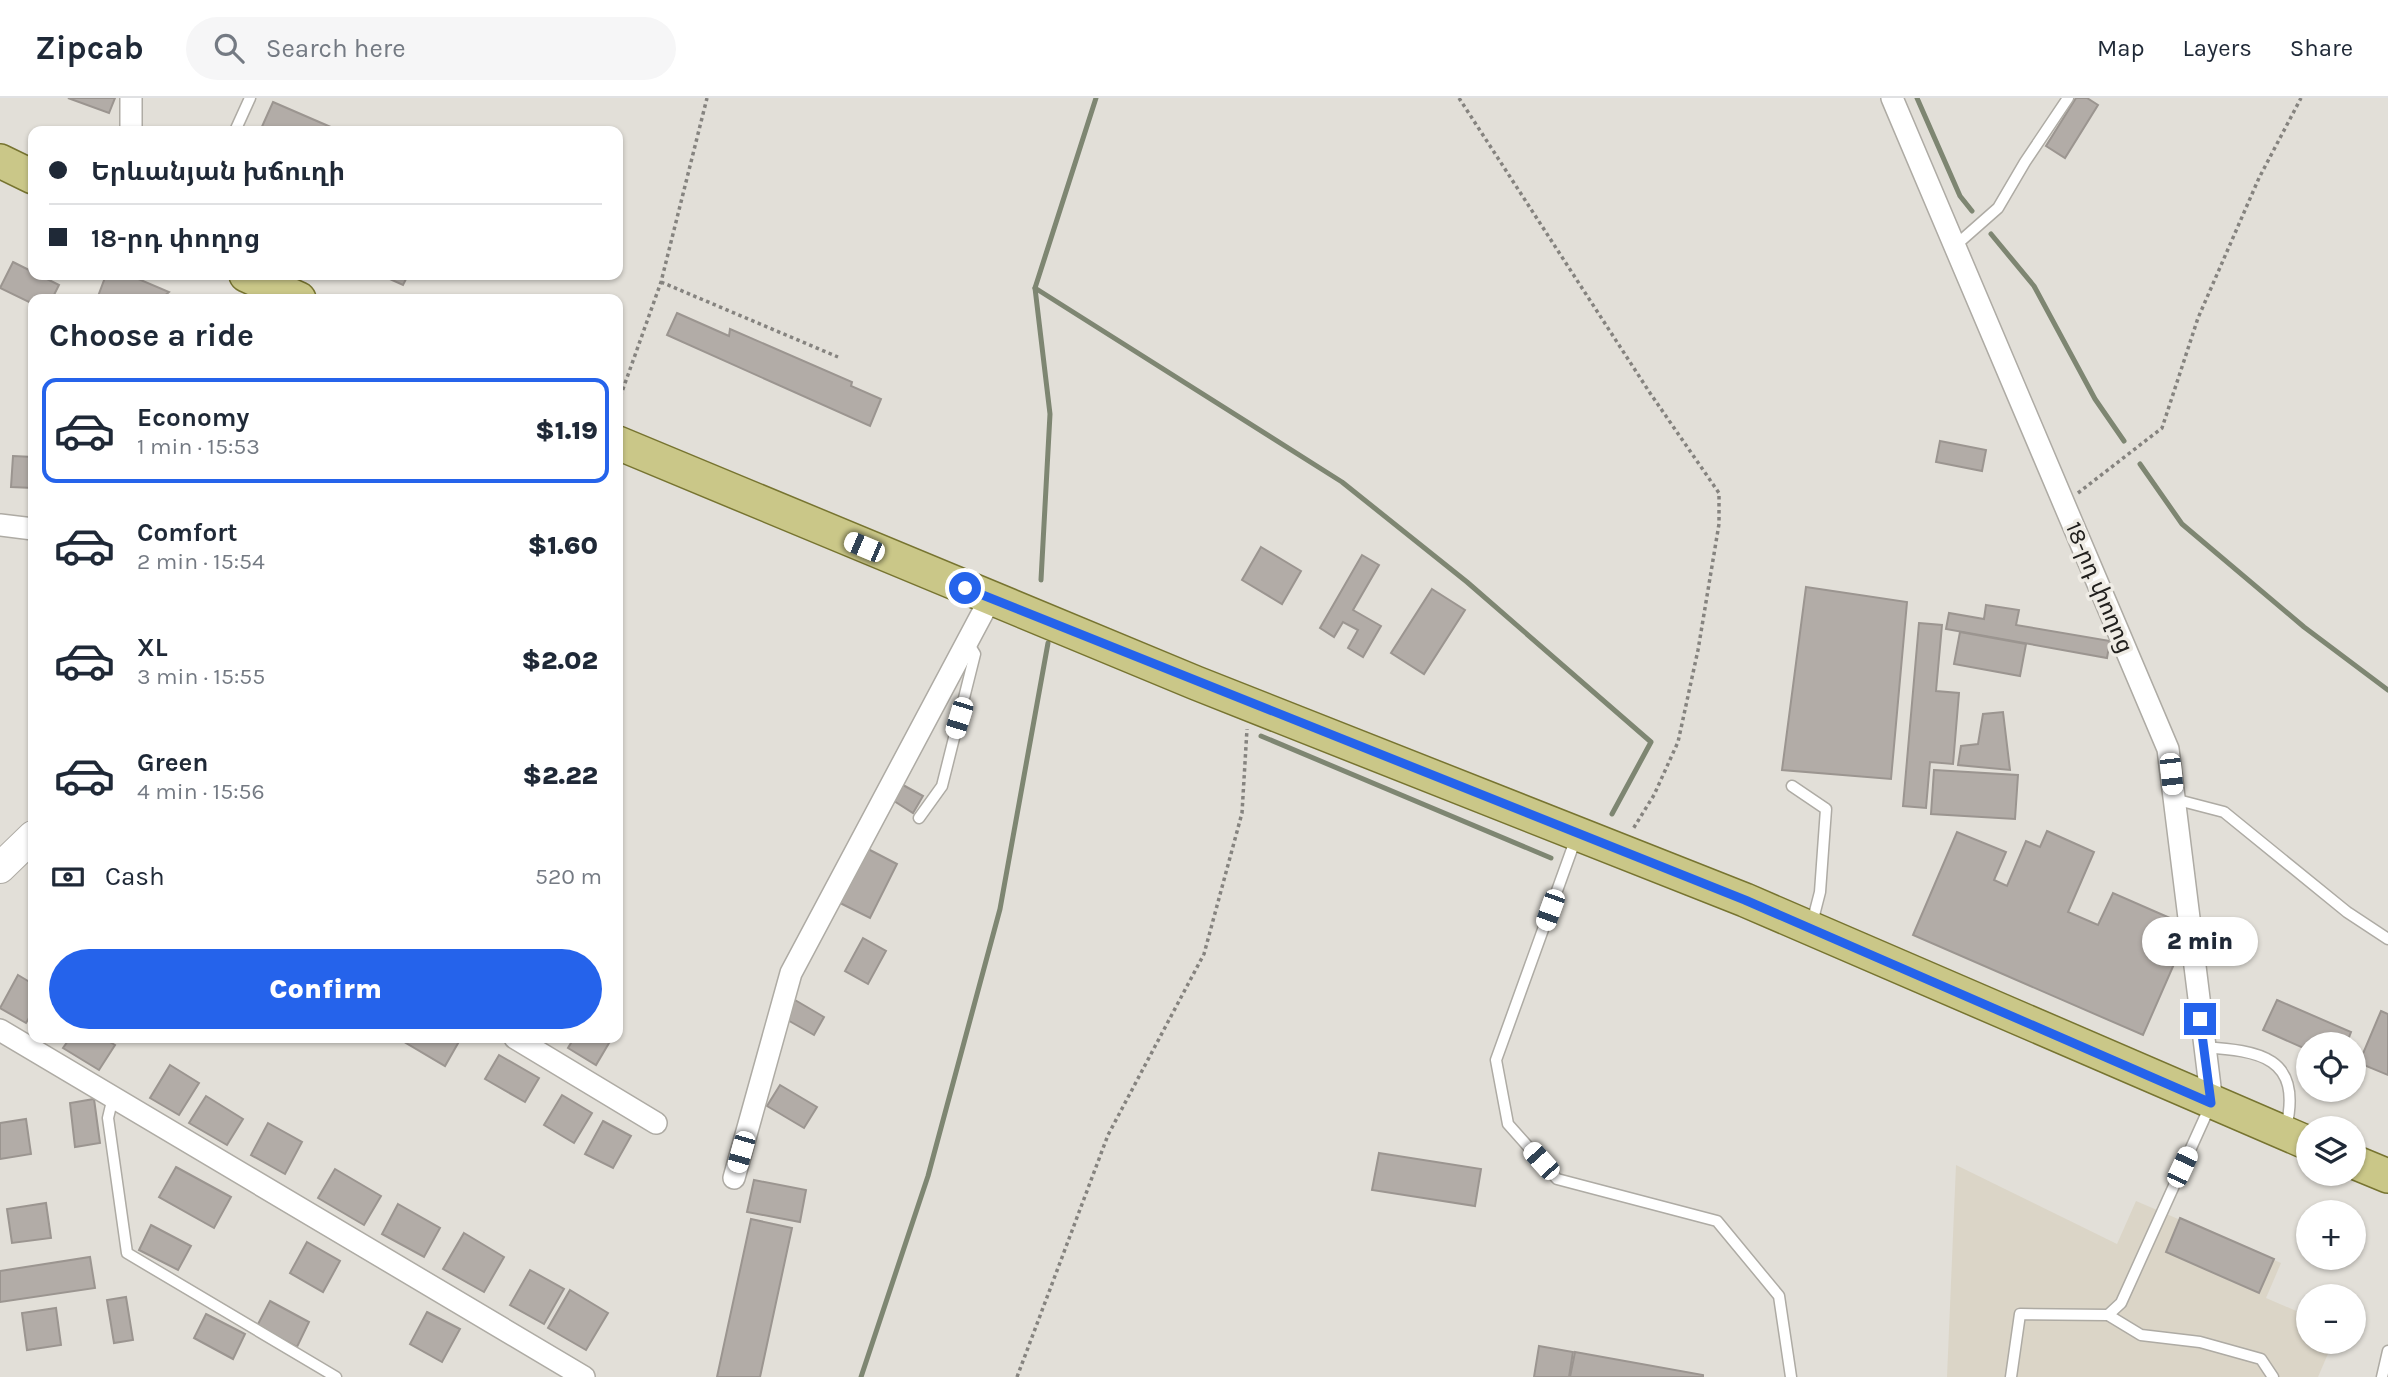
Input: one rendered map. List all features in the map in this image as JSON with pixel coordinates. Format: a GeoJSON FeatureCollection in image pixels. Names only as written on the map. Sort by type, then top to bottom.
{"type":"FeatureCollection","features":[{"type":"Feature","properties":{"kind":"main road"},"geometry":{"type":"LineString","coordinates":[[0,161],[28,175]]}},
{"type":"Feature","properties":{"kind":"main road"},"geometry":{"type":"LineString","coordinates":[[259,286],[284,294]]}},
{"type":"Feature","properties":{"kind":"main road"},"geometry":{"type":"LineString","coordinates":[[623,445],[990,599],[1810,929],[2296,1138]]}},
{"type":"Feature","properties":{"kind":"main road"},"geometry":{"type":"LineString","coordinates":[[2366,1167],[2388,1176]]}},
{"type":"Feature","properties":{"kind":"street"},"geometry":{"type":"LineString","coordinates":[[131,98],[131,126]]}},
{"type":"Feature","properties":{"kind":"street","name":"18-րդ փողոց"},"geometry":{"type":"LineString","coordinates":[[1892,98],[2168,749],[2211,1103]]}},
{"type":"Feature","properties":{"kind":"street"},"geometry":{"type":"LineString","coordinates":[[0,525],[28,528]]}},
{"type":"Feature","properties":{"kind":"street"},"geometry":{"type":"LineString","coordinates":[[734,1178],[791,973],[990,599]]}},
{"type":"Feature","properties":{"kind":"street"},"geometry":{"type":"LineString","coordinates":[[0,868],[28,841]]}},
{"type":"Feature","properties":{"kind":"street"},"geometry":{"type":"LineString","coordinates":[[0,1030],[584,1377]]}},
{"type":"Feature","properties":{"kind":"street"},"geometry":{"type":"LineString","coordinates":[[524,1043],[656,1124]]}},
{"type":"Feature","properties":{"kind":"lane"},"geometry":{"type":"LineString","coordinates":[[237,126],[250,98]]}},
{"type":"Feature","properties":{"kind":"lane"},"geometry":{"type":"LineString","coordinates":[[1956,245],[1998,208],[2068,98]]}},
{"type":"Feature","properties":{"kind":"lane"},"geometry":{"type":"LineString","coordinates":[[919,818],[942,786],[975,654],[967,641]]}},
{"type":"Feature","properties":{"kind":"lane"},"geometry":{"type":"LineString","coordinates":[[1792,786],[1826,809],[1820,892],[1810,929]]}},
{"type":"Feature","properties":{"kind":"lane"},"geometry":{"type":"LineString","coordinates":[[2174,799],[2224,812],[2347,912],[2388,939]]}},
{"type":"Feature","properties":{"kind":"lane"},"geometry":{"type":"LineString","coordinates":[[1577,835],[1496,1060],[1508,1124],[1557,1179],[1717,1221],[1779,1296],[1791,1377]]}},
{"type":"Feature","properties":{"kind":"lane"},"geometry":{"type":"LineString","coordinates":[[2203,1047],[2247,1051],[2266,1056],[2278,1065],[2296,1133]]}},
{"type":"Feature","properties":{"kind":"lane"},"geometry":{"type":"LineString","coordinates":[[113,1097],[108,1118],[127,1253],[336,1377]]}},
{"type":"Feature","properties":{"kind":"lane"},"geometry":{"type":"LineString","coordinates":[[2108,1315],[2121,1303],[2211,1103]]}},
{"type":"Feature","properties":{"kind":"lane"},"geometry":{"type":"LineString","coordinates":[[2011,1377],[2020,1314],[2108,1315],[2141,1335],[2200,1342],[2261,1359],[2273,1377]]}},
{"type":"Feature","properties":{"kind":"lane"},"geometry":{"type":"LineString","coordinates":[[2382,1377],[2388,1352]]}},
{"type":"Feature","properties":{"kind":"path"},"geometry":{"type":"LineString","coordinates":[[623,389],[661,282],[707,98]]}},
{"type":"Feature","properties":{"kind":"path"},"geometry":{"type":"LineString","coordinates":[[1460,98],[1650,393],[1719,493],[1719,524],[1698,650],[1678,742],[1654,795],[1620,852]]}},
{"type":"Feature","properties":{"kind":"path"},"geometry":{"type":"LineString","coordinates":[[2065,502],[2162,428],[2198,318],[2259,178],[2301,98]]}},
{"type":"Feature","properties":{"kind":"path"},"geometry":{"type":"LineString","coordinates":[[661,282],[838,357]]}},
{"type":"Feature","properties":{"kind":"path"},"geometry":{"type":"LineString","coordinates":[[1017,1377],[1108,1135],[1204,954],[1242,813],[1249,703]]}},
{"type":"Feature","properties":{"kind":"shaded area"},"geometry":{"type":"Polygon","coordinates":[[[1956,1165],[2117,1244],[2136,1201],[2281,1263],[2266,1298],[2296,1311],[2296,1354],[2328,1354],[2318,1377],[1947,1377],[1956,1165]]]}},
{"type":"Feature","properties":{"kind":"building"},"geometry":{"type":"Polygon","coordinates":[[[68,98],[115,98],[109,113],[68,98]]]}},
{"type":"Feature","properties":{"kind":"building"},"geometry":{"type":"Polygon","coordinates":[[[2076,98],[2087,98],[2098,105],[2065,158],[2046,146],[2076,98]]]}},
{"type":"Feature","properties":{"kind":"building"},"geometry":{"type":"Polygon","coordinates":[[[273,102],[328,126],[262,126],[273,102]]]}},
{"type":"Feature","properties":{"kind":"building"},"geometry":{"type":"Polygon","coordinates":[[[13,262],[28,270],[28,280],[49,280],[59,285],[54,294],[28,294],[28,302],[0,288],[13,262]]]}},
{"type":"Feature","properties":{"kind":"building"},"geometry":{"type":"Polygon","coordinates":[[[104,280],[141,280],[169,292],[167,294],[99,294],[104,280]]]}},
{"type":"Feature","properties":{"kind":"building"},"geometry":{"type":"Polygon","coordinates":[[[392,280],[406,280],[403,285],[392,280]]]}},
{"type":"Feature","properties":{"kind":"building"},"geometry":{"type":"Polygon","coordinates":[[[677,313],[729,336],[730,329],[852,382],[851,386],[881,399],[870,426],[667,335],[677,313]]]}},
{"type":"Feature","properties":{"kind":"building"},"geometry":{"type":"Polygon","coordinates":[[[1940,441],[1986,450],[1982,471],[1936,462],[1940,441]]]}},
{"type":"Feature","properties":{"kind":"building"},"geometry":{"type":"Polygon","coordinates":[[[13,456],[28,457],[28,488],[11,487],[13,456]]]}},
{"type":"Feature","properties":{"kind":"building"},"geometry":{"type":"Polygon","coordinates":[[[1261,547],[1301,571],[1282,604],[1242,580],[1261,547]]]}},
{"type":"Feature","properties":{"kind":"building"},"geometry":{"type":"Polygon","coordinates":[[[1362,555],[1379,565],[1353,610],[1381,626],[1363,657],[1348,648],[1358,630],[1343,622],[1334,637],[1320,628],[1362,555]]]}},
{"type":"Feature","properties":{"kind":"building"},"geometry":{"type":"Polygon","coordinates":[[[1806,587],[1907,602],[1891,779],[1782,770],[1806,587]]]}},
{"type":"Feature","properties":{"kind":"building"},"geometry":{"type":"Polygon","coordinates":[[[1432,589],[1465,610],[1424,674],[1391,653],[1432,589]]]}},
{"type":"Feature","properties":{"kind":"building"},"geometry":{"type":"Polygon","coordinates":[[[1986,605],[2019,610],[2016,625],[2110,641],[2107,658],[1946,629],[1949,613],[1984,619],[1986,605]]]}},
{"type":"Feature","properties":{"kind":"building"},"geometry":{"type":"Polygon","coordinates":[[[1919,623],[1942,625],[1936,691],[1959,693],[1953,764],[1930,762],[1926,808],[1903,806],[1919,623]]]}},
{"type":"Feature","properties":{"kind":"building"},"geometry":{"type":"Polygon","coordinates":[[[1960,632],[2026,644],[2020,676],[1954,664],[1960,632]]]}},
{"type":"Feature","properties":{"kind":"building"},"geometry":{"type":"Polygon","coordinates":[[[2003,712],[2010,770],[1958,765],[1961,746],[1978,744],[1983,714],[2003,712]]]}},
{"type":"Feature","properties":{"kind":"building"},"geometry":{"type":"Polygon","coordinates":[[[1934,770],[2018,775],[2015,819],[1931,814],[1934,770]]]}},
{"type":"Feature","properties":{"kind":"building"},"geometry":{"type":"Polygon","coordinates":[[[903,785],[923,796],[913,813],[894,801],[903,785]]]}},
{"type":"Feature","properties":{"kind":"building"},"geometry":{"type":"Polygon","coordinates":[[[2047,831],[2094,852],[2068,912],[2098,925],[2113,893],[2179,922],[2178,955],[2143,1035],[1913,935],[1957,832],[2006,852],[1994,880],[2007,886],[2026,841],[2040,847],[2047,831]]]}},
{"type":"Feature","properties":{"kind":"building"},"geometry":{"type":"Polygon","coordinates":[[[868,849],[897,864],[870,918],[840,903],[868,849]]]}},
{"type":"Feature","properties":{"kind":"building"},"geometry":{"type":"Polygon","coordinates":[[[863,938],[886,951],[868,984],[845,971],[863,938]]]}},
{"type":"Feature","properties":{"kind":"building"},"geometry":{"type":"Polygon","coordinates":[[[18,975],[28,981],[26,1023],[0,1008],[18,975]]]}},
{"type":"Feature","properties":{"kind":"building"},"geometry":{"type":"Polygon","coordinates":[[[795,1000],[824,1017],[814,1035],[784,1018],[795,1000]]]}},
{"type":"Feature","properties":{"kind":"building"},"geometry":{"type":"Polygon","coordinates":[[[2277,1000],[2351,1032],[2296,1032],[2296,1045],[2263,1030],[2277,1000]]]}},
{"type":"Feature","properties":{"kind":"building"},"geometry":{"type":"Polygon","coordinates":[[[2381,1011],[2388,1014],[2388,1075],[2366,1066],[2366,1046],[2381,1011]]]}},
{"type":"Feature","properties":{"kind":"building"},"geometry":{"type":"Polygon","coordinates":[[[66,1043],[115,1045],[99,1070],[63,1048],[66,1043]]]}},
{"type":"Feature","properties":{"kind":"building"},"geometry":{"type":"Polygon","coordinates":[[[406,1043],[458,1043],[445,1066],[406,1043]]]}},
{"type":"Feature","properties":{"kind":"building"},"geometry":{"type":"Polygon","coordinates":[[[571,1043],[609,1043],[596,1065],[568,1048],[571,1043]]]}},
{"type":"Feature","properties":{"kind":"building"},"geometry":{"type":"Polygon","coordinates":[[[499,1055],[539,1078],[525,1102],[485,1079],[499,1055]]]}},
{"type":"Feature","properties":{"kind":"building"},"geometry":{"type":"Polygon","coordinates":[[[170,1065],[199,1083],[179,1115],[150,1098],[170,1065]]]}},
{"type":"Feature","properties":{"kind":"building"},"geometry":{"type":"Polygon","coordinates":[[[780,1085],[817,1107],[804,1128],[767,1106],[780,1085]]]}},
{"type":"Feature","properties":{"kind":"building"},"geometry":{"type":"Polygon","coordinates":[[[562,1095],[592,1113],[574,1143],[544,1125],[562,1095]]]}},
{"type":"Feature","properties":{"kind":"building"},"geometry":{"type":"Polygon","coordinates":[[[206,1096],[243,1119],[227,1145],[189,1123],[206,1096]]]}},
{"type":"Feature","properties":{"kind":"building"},"geometry":{"type":"Polygon","coordinates":[[[94,1099],[100,1143],[75,1147],[70,1103],[94,1099]]]}},
{"type":"Feature","properties":{"kind":"building"},"geometry":{"type":"Polygon","coordinates":[[[26,1119],[31,1154],[0,1159],[0,1123],[26,1119]]]}},
{"type":"Feature","properties":{"kind":"building"},"geometry":{"type":"Polygon","coordinates":[[[603,1121],[631,1136],[613,1168],[585,1154],[603,1121]]]}},
{"type":"Feature","properties":{"kind":"building"},"geometry":{"type":"Polygon","coordinates":[[[268,1123],[302,1142],[285,1174],[251,1155],[268,1123]]]}},
{"type":"Feature","properties":{"kind":"building"},"geometry":{"type":"Polygon","coordinates":[[[1379,1153],[1481,1169],[1475,1206],[1372,1190],[1379,1153]]]}},
{"type":"Feature","properties":{"kind":"building"},"geometry":{"type":"Polygon","coordinates":[[[176,1167],[231,1197],[214,1228],[159,1197],[176,1167]]]}},
{"type":"Feature","properties":{"kind":"building"},"geometry":{"type":"Polygon","coordinates":[[[335,1169],[381,1196],[364,1225],[318,1198],[335,1169]]]}},
{"type":"Feature","properties":{"kind":"building"},"geometry":{"type":"Polygon","coordinates":[[[754,1180],[806,1190],[800,1222],[747,1212],[754,1180]]]}},
{"type":"Feature","properties":{"kind":"building"},"geometry":{"type":"Polygon","coordinates":[[[46,1203],[51,1238],[12,1243],[7,1209],[46,1203]]]}},
{"type":"Feature","properties":{"kind":"building"},"geometry":{"type":"Polygon","coordinates":[[[398,1204],[440,1228],[424,1257],[382,1234],[398,1204]]]}},
{"type":"Feature","properties":{"kind":"building"},"geometry":{"type":"Polygon","coordinates":[[[2180,1218],[2274,1259],[2259,1293],[2166,1252],[2180,1218]]]}},
{"type":"Feature","properties":{"kind":"building"},"geometry":{"type":"Polygon","coordinates":[[[751,1219],[792,1228],[760,1377],[717,1377],[751,1219]]]}},
{"type":"Feature","properties":{"kind":"building"},"geometry":{"type":"Polygon","coordinates":[[[151,1225],[191,1246],[178,1270],[139,1250],[151,1225]]]}},
{"type":"Feature","properties":{"kind":"building"},"geometry":{"type":"Polygon","coordinates":[[[464,1233],[504,1257],[484,1292],[443,1269],[464,1233]]]}},
{"type":"Feature","properties":{"kind":"building"},"geometry":{"type":"Polygon","coordinates":[[[307,1242],[340,1261],[323,1292],[290,1273],[307,1242]]]}},
{"type":"Feature","properties":{"kind":"building"},"geometry":{"type":"Polygon","coordinates":[[[90,1257],[95,1288],[0,1302],[0,1271],[90,1257]]]}},
{"type":"Feature","properties":{"kind":"building"},"geometry":{"type":"Polygon","coordinates":[[[530,1270],[564,1289],[544,1324],[510,1305],[530,1270]]]}},
{"type":"Feature","properties":{"kind":"building"},"geometry":{"type":"Polygon","coordinates":[[[570,1290],[608,1313],[586,1350],[548,1328],[570,1290]]]}},
{"type":"Feature","properties":{"kind":"building"},"geometry":{"type":"Polygon","coordinates":[[[126,1297],[133,1340],[114,1343],[107,1300],[126,1297]]]}},
{"type":"Feature","properties":{"kind":"building"},"geometry":{"type":"Polygon","coordinates":[[[270,1301],[309,1322],[297,1347],[257,1326],[270,1301]]]}},
{"type":"Feature","properties":{"kind":"building"},"geometry":{"type":"Polygon","coordinates":[[[56,1308],[61,1345],[27,1350],[22,1313],[56,1308]]]}},
{"type":"Feature","properties":{"kind":"building"},"geometry":{"type":"Polygon","coordinates":[[[427,1312],[460,1329],[442,1362],[410,1344],[427,1312]]]}},
{"type":"Feature","properties":{"kind":"building"},"geometry":{"type":"Polygon","coordinates":[[[206,1314],[245,1334],[233,1359],[194,1338],[206,1314]]]}},
{"type":"Feature","properties":{"kind":"building"},"geometry":{"type":"Polygon","coordinates":[[[1539,1346],[1573,1352],[1569,1377],[1534,1377],[1539,1346]]]}},
{"type":"Feature","properties":{"kind":"building"},"geometry":{"type":"Polygon","coordinates":[[[1575,1352],[1703,1375],[1703,1377],[1570,1377],[1575,1352]]]}},
{"type":"Feature","properties":{"kind":"waterway"},"geometry":{"type":"LineString","coordinates":[[1041,580],[1050,414],[1035,288],[1096,98]]}},
{"type":"Feature","properties":{"kind":"waterway"},"geometry":{"type":"LineString","coordinates":[[1917,98],[1960,196],[1972,211]]}},
{"type":"Feature","properties":{"kind":"waterway"},"geometry":{"type":"LineString","coordinates":[[1991,234],[2034,286],[2095,399],[2124,441]]}},
{"type":"Feature","properties":{"kind":"waterway"},"geometry":{"type":"LineString","coordinates":[[1035,288],[1342,482],[1467,582],[1651,742],[1612,814]]}},
{"type":"Feature","properties":{"kind":"waterway"},"geometry":{"type":"LineString","coordinates":[[2140,464],[2182,524],[2304,627],[2388,690]]}},
{"type":"Feature","properties":{"kind":"waterway"},"geometry":{"type":"LineString","coordinates":[[861,1377],[928,1176],[1000,909],[1048,643]]}},
{"type":"Feature","properties":{"kind":"waterway"},"geometry":{"type":"LineString","coordinates":[[1261,736],[1551,858]]}},
{"type":"Feature","properties":{"kind":"route"},"geometry":{"type":"LineString","coordinates":[[965,588],[1745,900],[2211,1103],[2200,1019]]}}]}
